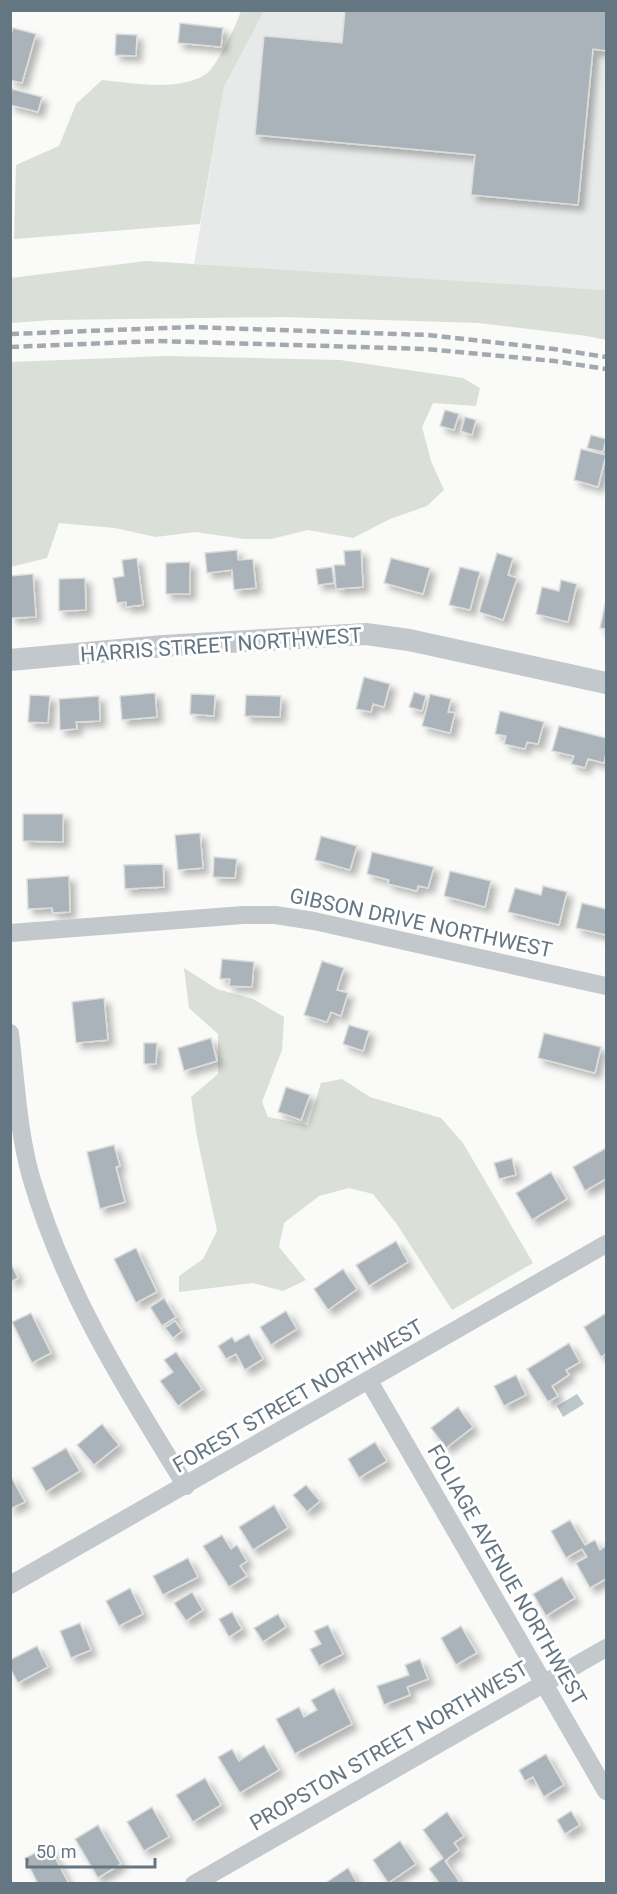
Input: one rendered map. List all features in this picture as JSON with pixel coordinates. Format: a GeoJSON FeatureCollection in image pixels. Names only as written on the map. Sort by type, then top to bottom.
{"type":"FeatureCollection","features":[{"type":"Feature","properties":{"kind":"street","name":"HARRIS STREET NORTHWEST"},"geometry":{"type":"LineString","coordinates":[[10,660],[163,646],[366,634],[409,640],[606,683]]}},
{"type":"Feature","properties":{"kind":"street","name":"GIBSON DRIVE NORTHWEST"},"geometry":{"type":"LineString","coordinates":[[10,933],[243,915],[275,915],[314,921],[606,986]]}},
{"type":"Feature","properties":{"kind":"street"},"geometry":{"type":"LineString","coordinates":[[10,1033],[19,1117],[30,1175],[49,1232],[85,1316],[186,1486]]}},
{"type":"Feature","properties":{"kind":"street","name":"FOREST STREET NORTHWEST"},"geometry":{"type":"LineString","coordinates":[[10,1585],[606,1244]]}},
{"type":"Feature","properties":{"kind":"street","name":"FOLIAGE AVENUE NORTHWEST"},"geometry":{"type":"LineString","coordinates":[[369,1381],[606,1791]]}},
{"type":"Feature","properties":{"kind":"street","name":"PROPSTON STREET NORTHWEST"},"geometry":{"type":"LineString","coordinates":[[194,1884],[606,1648]]}},
{"type":"Feature","properties":{"kind":"shaded area"},"geometry":{"type":"Polygon","coordinates":[[[241,11],[264,11],[224,87],[200,224],[14,239],[16,165],[59,146],[76,104],[102,80],[169,85],[195,80],[206,74],[220,55],[241,11]]]}},
{"type":"Feature","properties":{"kind":"shaded area"},"geometry":{"type":"Polygon","coordinates":[[[264,11],[606,11],[606,290],[194,264],[224,87],[264,11]]]}},
{"type":"Feature","properties":{"kind":"shaded area"},"geometry":{"type":"Polygon","coordinates":[[[146,261],[606,290],[606,340],[479,323],[284,317],[53,320],[11,323],[11,278],[146,261]]]}},
{"type":"Feature","properties":{"kind":"shaded area"},"geometry":{"type":"Polygon","coordinates":[[[166,356],[340,360],[463,378],[480,388],[476,406],[433,403],[422,427],[431,461],[444,490],[427,506],[390,519],[353,538],[308,530],[271,539],[244,539],[195,532],[156,537],[115,528],[59,523],[47,558],[11,567],[11,362],[166,356]]]}},
{"type":"Feature","properties":{"kind":"shaded area"},"geometry":{"type":"Polygon","coordinates":[[[184,968],[217,989],[253,999],[284,1017],[282,1050],[262,1102],[268,1117],[308,1125],[321,1083],[342,1079],[370,1097],[441,1118],[463,1143],[533,1263],[452,1310],[396,1223],[373,1194],[349,1188],[319,1196],[284,1223],[279,1247],[306,1280],[283,1291],[253,1283],[179,1292],[179,1276],[203,1259],[217,1231],[191,1097],[218,1074],[218,1034],[189,1008],[184,968]]]}},
{"type":"Feature","properties":{"kind":"shaded area"},"geometry":{"type":"Polygon","coordinates":[[[577,1394],[584,1404],[563,1417],[557,1406],[577,1394]]]}},
{"type":"Feature","properties":{"kind":"building"},"geometry":{"type":"Polygon","coordinates":[[[345,10],[606,10],[606,51],[593,49],[578,205],[471,195],[475,155],[255,135],[264,36],[342,43],[345,10]]]}},
{"type":"Feature","properties":{"kind":"building"},"geometry":{"type":"Polygon","coordinates":[[[180,23],[223,28],[221,47],[178,43],[180,23]]]}},
{"type":"Feature","properties":{"kind":"building"},"geometry":{"type":"Polygon","coordinates":[[[13,28],[36,34],[22,83],[10,80],[10,38],[13,28]]]}},
{"type":"Feature","properties":{"kind":"building"},"geometry":{"type":"Polygon","coordinates":[[[116,34],[137,35],[136,56],[115,55],[116,34]]]}},
{"type":"Feature","properties":{"kind":"building"},"geometry":{"type":"Polygon","coordinates":[[[12,89],[42,97],[38,112],[10,105],[12,89]]]}},
{"type":"Feature","properties":{"kind":"building"},"geometry":{"type":"Polygon","coordinates":[[[445,410],[459,414],[454,430],[440,426],[445,410]]]}},
{"type":"Feature","properties":{"kind":"building"},"geometry":{"type":"Polygon","coordinates":[[[465,417],[476,420],[472,435],[461,431],[465,417]]]}},
{"type":"Feature","properties":{"kind":"building"},"geometry":{"type":"Polygon","coordinates":[[[591,435],[606,439],[603,452],[587,448],[591,435]]]}},
{"type":"Feature","properties":{"kind":"building"},"geometry":{"type":"Polygon","coordinates":[[[581,449],[606,455],[598,487],[574,480],[581,449]]]}},
{"type":"Feature","properties":{"kind":"building"},"geometry":{"type":"Polygon","coordinates":[[[237,550],[238,560],[253,559],[256,588],[234,590],[232,570],[207,573],[205,553],[237,550]]]}},
{"type":"Feature","properties":{"kind":"building"},"geometry":{"type":"Polygon","coordinates":[[[361,550],[363,587],[336,589],[334,565],[345,565],[344,551],[361,550]]]}},
{"type":"Feature","properties":{"kind":"building"},"geometry":{"type":"Polygon","coordinates":[[[497,553],[513,558],[508,575],[517,578],[503,620],[479,612],[497,553]]]}},
{"type":"Feature","properties":{"kind":"building"},"geometry":{"type":"Polygon","coordinates":[[[137,558],[143,605],[126,607],[126,602],[117,603],[113,578],[124,576],[122,560],[137,558]]]}},
{"type":"Feature","properties":{"kind":"building"},"geometry":{"type":"Polygon","coordinates":[[[391,558],[430,568],[423,594],[384,583],[391,558]]]}},
{"type":"Feature","properties":{"kind":"building"},"geometry":{"type":"Polygon","coordinates":[[[190,562],[190,594],[166,594],[166,563],[190,562]]]}},
{"type":"Feature","properties":{"kind":"building"},"geometry":{"type":"Polygon","coordinates":[[[332,567],[334,583],[318,585],[316,569],[332,567]]]}},
{"type":"Feature","properties":{"kind":"building"},"geometry":{"type":"Polygon","coordinates":[[[460,567],[480,572],[470,610],[449,605],[460,567]]]}},
{"type":"Feature","properties":{"kind":"building"},"geometry":{"type":"Polygon","coordinates":[[[33,574],[36,617],[11,618],[10,576],[33,574]]]}},
{"type":"Feature","properties":{"kind":"building"},"geometry":{"type":"Polygon","coordinates":[[[85,578],[86,610],[59,611],[59,579],[85,578]]]}},
{"type":"Feature","properties":{"kind":"building"},"geometry":{"type":"Polygon","coordinates":[[[561,580],[577,584],[568,622],[536,614],[542,587],[559,591],[561,580]]]}},
{"type":"Feature","properties":{"kind":"building"},"geometry":{"type":"Polygon","coordinates":[[[606,600],[606,629],[600,628],[606,600]]]}},
{"type":"Feature","properties":{"kind":"building"},"geometry":{"type":"Polygon","coordinates":[[[364,677],[390,684],[384,707],[373,704],[371,712],[356,709],[364,677]]]}},
{"type":"Feature","properties":{"kind":"building"},"geometry":{"type":"Polygon","coordinates":[[[414,692],[426,696],[422,711],[409,707],[414,692]]]}},
{"type":"Feature","properties":{"kind":"building"},"geometry":{"type":"Polygon","coordinates":[[[155,693],[157,717],[122,720],[120,696],[155,693]]]}},
{"type":"Feature","properties":{"kind":"building"},"geometry":{"type":"Polygon","coordinates":[[[191,694],[215,695],[214,716],[190,714],[191,694]]]}},
{"type":"Feature","properties":{"kind":"building"},"geometry":{"type":"Polygon","coordinates":[[[430,694],[451,699],[448,712],[455,713],[450,733],[422,726],[430,694]]]}},
{"type":"Feature","properties":{"kind":"building"},"geometry":{"type":"Polygon","coordinates":[[[30,695],[50,696],[48,723],[28,722],[30,695]]]}},
{"type":"Feature","properties":{"kind":"building"},"geometry":{"type":"Polygon","coordinates":[[[246,695],[281,696],[280,717],[245,716],[246,695]]]}},
{"type":"Feature","properties":{"kind":"building"},"geometry":{"type":"Polygon","coordinates":[[[99,696],[100,721],[76,722],[77,729],[60,730],[59,699],[99,696]]]}},
{"type":"Feature","properties":{"kind":"building"},"geometry":{"type":"Polygon","coordinates":[[[500,711],[544,722],[538,744],[527,742],[525,749],[504,744],[506,736],[495,734],[500,711]]]}},
{"type":"Feature","properties":{"kind":"building"},"geometry":{"type":"Polygon","coordinates":[[[559,726],[606,738],[604,763],[588,759],[585,768],[571,764],[574,756],[552,751],[559,726]]]}},
{"type":"Feature","properties":{"kind":"building"},"geometry":{"type":"Polygon","coordinates":[[[23,814],[63,814],[63,842],[23,841],[23,814]]]}},
{"type":"Feature","properties":{"kind":"building"},"geometry":{"type":"Polygon","coordinates":[[[200,833],[203,868],[178,870],[175,835],[200,833]]]}},
{"type":"Feature","properties":{"kind":"building"},"geometry":{"type":"Polygon","coordinates":[[[321,836],[357,846],[350,870],[315,860],[321,836]]]}},
{"type":"Feature","properties":{"kind":"building"},"geometry":{"type":"Polygon","coordinates":[[[372,852],[434,867],[428,888],[418,886],[417,891],[388,884],[389,880],[367,874],[372,852]]]}},
{"type":"Feature","properties":{"kind":"building"},"geometry":{"type":"Polygon","coordinates":[[[214,857],[237,859],[235,878],[213,877],[214,857]]]}},
{"type":"Feature","properties":{"kind":"building"},"geometry":{"type":"Polygon","coordinates":[[[163,864],[164,887],[125,889],[124,865],[163,864]]]}},
{"type":"Feature","properties":{"kind":"building"},"geometry":{"type":"Polygon","coordinates":[[[450,871],[491,881],[485,907],[444,896],[450,871]]]}},
{"type":"Feature","properties":{"kind":"building"},"geometry":{"type":"Polygon","coordinates":[[[69,876],[70,912],[53,913],[52,908],[28,909],[27,879],[69,876]]]}},
{"type":"Feature","properties":{"kind":"building"},"geometry":{"type":"Polygon","coordinates":[[[543,886],[567,892],[559,925],[508,912],[515,888],[541,895],[543,886]]]}},
{"type":"Feature","properties":{"kind":"building"},"geometry":{"type":"Polygon","coordinates":[[[582,903],[606,909],[606,935],[576,928],[582,903]]]}},
{"type":"Feature","properties":{"kind":"building"},"geometry":{"type":"Polygon","coordinates":[[[222,959],[254,962],[252,987],[229,986],[230,979],[220,979],[222,959]]]}},
{"type":"Feature","properties":{"kind":"building"},"geometry":{"type":"Polygon","coordinates":[[[322,961],[344,968],[337,990],[348,993],[341,1016],[331,1012],[327,1022],[304,1015],[322,961]]]}},
{"type":"Feature","properties":{"kind":"building"},"geometry":{"type":"Polygon","coordinates":[[[104,998],[108,1040],[76,1043],[72,1002],[104,998]]]}},
{"type":"Feature","properties":{"kind":"building"},"geometry":{"type":"Polygon","coordinates":[[[349,1025],[369,1031],[363,1051],[343,1044],[349,1025]]]}},
{"type":"Feature","properties":{"kind":"building"},"geometry":{"type":"Polygon","coordinates":[[[544,1033],[601,1047],[595,1073],[538,1058],[544,1033]]]}},
{"type":"Feature","properties":{"kind":"building"},"geometry":{"type":"Polygon","coordinates":[[[211,1038],[217,1061],[184,1071],[178,1048],[211,1038]]]}},
{"type":"Feature","properties":{"kind":"building"},"geometry":{"type":"Polygon","coordinates":[[[144,1043],[157,1043],[156,1064],[144,1064],[144,1043]]]}},
{"type":"Feature","properties":{"kind":"building"},"geometry":{"type":"Polygon","coordinates":[[[286,1087],[310,1095],[301,1120],[278,1112],[286,1087]]]}},
{"type":"Feature","properties":{"kind":"building"},"geometry":{"type":"Polygon","coordinates":[[[114,1145],[120,1166],[116,1167],[125,1202],[100,1209],[87,1152],[114,1145]]]}},
{"type":"Feature","properties":{"kind":"building"},"geometry":{"type":"Polygon","coordinates":[[[606,1148],[606,1179],[585,1191],[573,1167],[606,1148]]]}},
{"type":"Feature","properties":{"kind":"building"},"geometry":{"type":"Polygon","coordinates":[[[512,1158],[516,1175],[499,1179],[494,1163],[512,1158]]]}},
{"type":"Feature","properties":{"kind":"building"},"geometry":{"type":"Polygon","coordinates":[[[551,1172],[567,1199],[532,1220],[516,1193],[551,1172]]]}},
{"type":"Feature","properties":{"kind":"building"},"geometry":{"type":"Polygon","coordinates":[[[396,1241],[408,1262],[369,1286],[356,1265],[396,1241]]]}},
{"type":"Feature","properties":{"kind":"building"},"geometry":{"type":"Polygon","coordinates":[[[136,1248],[157,1292],[136,1303],[114,1259],[136,1248]]]}},
{"type":"Feature","properties":{"kind":"building"},"geometry":{"type":"Polygon","coordinates":[[[10,1262],[18,1278],[10,1282],[10,1262]]]}},
{"type":"Feature","properties":{"kind":"building"},"geometry":{"type":"Polygon","coordinates":[[[343,1269],[357,1289],[328,1310],[314,1289],[343,1269]]]}},
{"type":"Feature","properties":{"kind":"building"},"geometry":{"type":"Polygon","coordinates":[[[164,1298],[176,1317],[162,1326],[150,1307],[164,1298]]]}},
{"type":"Feature","properties":{"kind":"building"},"geometry":{"type":"Polygon","coordinates":[[[286,1311],[297,1329],[271,1345],[260,1327],[286,1311]]]}},
{"type":"Feature","properties":{"kind":"building"},"geometry":{"type":"Polygon","coordinates":[[[31,1313],[51,1353],[32,1363],[12,1322],[31,1313]]]}},
{"type":"Feature","properties":{"kind":"building"},"geometry":{"type":"Polygon","coordinates":[[[606,1313],[606,1354],[601,1357],[584,1327],[606,1313]]]}},
{"type":"Feature","properties":{"kind":"building"},"geometry":{"type":"Polygon","coordinates":[[[175,1321],[182,1331],[173,1338],[165,1328],[175,1321]]]}},
{"type":"Feature","properties":{"kind":"building"},"geometry":{"type":"Polygon","coordinates":[[[249,1334],[263,1359],[245,1370],[236,1354],[226,1359],[218,1346],[232,1337],[235,1342],[249,1334]]]}},
{"type":"Feature","properties":{"kind":"building"},"geometry":{"type":"Polygon","coordinates":[[[569,1343],[580,1362],[566,1370],[569,1375],[552,1386],[558,1396],[548,1402],[527,1369],[569,1343]]]}},
{"type":"Feature","properties":{"kind":"building"},"geometry":{"type":"Polygon","coordinates":[[[176,1352],[202,1389],[178,1406],[160,1381],[173,1372],[164,1360],[176,1352]]]}},
{"type":"Feature","properties":{"kind":"building"},"geometry":{"type":"Polygon","coordinates":[[[516,1375],[526,1395],[504,1406],[494,1386],[516,1375]]]}},
{"type":"Feature","properties":{"kind":"building"},"geometry":{"type":"Polygon","coordinates":[[[458,1407],[473,1427],[446,1448],[431,1428],[458,1407]]]}},
{"type":"Feature","properties":{"kind":"building"},"geometry":{"type":"Polygon","coordinates":[[[102,1424],[119,1445],[94,1465],[77,1445],[102,1424]]]}},
{"type":"Feature","properties":{"kind":"building"},"geometry":{"type":"Polygon","coordinates":[[[375,1442],[387,1461],[359,1478],[348,1459],[375,1442]]]}},
{"type":"Feature","properties":{"kind":"building"},"geometry":{"type":"Polygon","coordinates":[[[66,1448],[80,1471],[46,1492],[32,1468],[66,1448]]]}},
{"type":"Feature","properties":{"kind":"building"},"geometry":{"type":"Polygon","coordinates":[[[10,1475],[25,1502],[10,1509],[10,1475]]]}},
{"type":"Feature","properties":{"kind":"building"},"geometry":{"type":"Polygon","coordinates":[[[306,1485],[320,1501],[307,1512],[293,1495],[306,1485]]]}},
{"type":"Feature","properties":{"kind":"building"},"geometry":{"type":"Polygon","coordinates":[[[274,1505],[288,1528],[253,1550],[239,1527],[274,1505]]]}},
{"type":"Feature","properties":{"kind":"building"},"geometry":{"type":"Polygon","coordinates":[[[570,1520],[585,1545],[595,1540],[600,1550],[606,1546],[606,1579],[590,1588],[576,1563],[587,1557],[582,1549],[566,1558],[551,1531],[570,1520]]]}},
{"type":"Feature","properties":{"kind":"building"},"geometry":{"type":"Polygon","coordinates":[[[222,1535],[231,1549],[237,1545],[247,1561],[240,1566],[247,1576],[229,1587],[203,1546],[222,1535]]]}},
{"type":"Feature","properties":{"kind":"building"},"geometry":{"type":"Polygon","coordinates":[[[188,1558],[198,1577],[163,1595],[153,1576],[188,1558]]]}},
{"type":"Feature","properties":{"kind":"building"},"geometry":{"type":"Polygon","coordinates":[[[562,1577],[575,1598],[546,1616],[533,1594],[562,1577]]]}},
{"type":"Feature","properties":{"kind":"building"},"geometry":{"type":"Polygon","coordinates":[[[130,1588],[143,1614],[119,1626],[106,1601],[130,1588]]]}},
{"type":"Feature","properties":{"kind":"building"},"geometry":{"type":"Polygon","coordinates":[[[192,1592],[203,1610],[186,1621],[174,1603],[192,1592]]]}},
{"type":"Feature","properties":{"kind":"building"},"geometry":{"type":"Polygon","coordinates":[[[232,1612],[242,1629],[229,1637],[219,1619],[232,1612]]]}},
{"type":"Feature","properties":{"kind":"building"},"geometry":{"type":"Polygon","coordinates":[[[278,1614],[286,1627],[263,1642],[254,1628],[278,1614]]]}},
{"type":"Feature","properties":{"kind":"building"},"geometry":{"type":"Polygon","coordinates":[[[80,1623],[91,1650],[71,1658],[60,1631],[80,1623]]]}},
{"type":"Feature","properties":{"kind":"building"},"geometry":{"type":"Polygon","coordinates":[[[328,1625],[343,1654],[319,1666],[310,1649],[321,1644],[314,1631],[328,1625]]]}},
{"type":"Feature","properties":{"kind":"building"},"geometry":{"type":"Polygon","coordinates":[[[461,1626],[477,1653],[456,1665],[441,1638],[461,1626]]]}},
{"type":"Feature","properties":{"kind":"building"},"geometry":{"type":"Polygon","coordinates":[[[37,1646],[48,1667],[18,1683],[10,1668],[10,1660],[37,1646]]]}},
{"type":"Feature","properties":{"kind":"building"},"geometry":{"type":"Polygon","coordinates":[[[420,1659],[428,1679],[407,1687],[410,1695],[384,1705],[377,1686],[409,1675],[405,1665],[420,1659]]]}},
{"type":"Feature","properties":{"kind":"building"},"geometry":{"type":"Polygon","coordinates":[[[334,1688],[352,1724],[295,1754],[276,1719],[299,1707],[304,1717],[317,1710],[311,1700],[334,1688]]]}},
{"type":"Feature","properties":{"kind":"building"},"geometry":{"type":"Polygon","coordinates":[[[264,1745],[279,1770],[240,1793],[218,1757],[232,1749],[239,1761],[264,1745]]]}},
{"type":"Feature","properties":{"kind":"building"},"geometry":{"type":"Polygon","coordinates":[[[546,1754],[564,1785],[544,1797],[533,1777],[525,1781],[519,1770],[546,1754]]]}},
{"type":"Feature","properties":{"kind":"building"},"geometry":{"type":"Polygon","coordinates":[[[205,1778],[221,1805],[193,1822],[176,1795],[205,1778]]]}},
{"type":"Feature","properties":{"kind":"building"},"geometry":{"type":"Polygon","coordinates":[[[152,1807],[169,1837],[144,1851],[127,1822],[152,1807]]]}},
{"type":"Feature","properties":{"kind":"building"},"geometry":{"type":"Polygon","coordinates":[[[571,1811],[580,1825],[565,1834],[557,1820],[571,1811]]]}},
{"type":"Feature","properties":{"kind":"building"},"geometry":{"type":"Polygon","coordinates":[[[447,1812],[464,1836],[454,1843],[459,1850],[445,1861],[459,1881],[456,1884],[440,1884],[429,1869],[443,1858],[423,1830],[447,1812]]]}},
{"type":"Feature","properties":{"kind":"building"},"geometry":{"type":"Polygon","coordinates":[[[98,1825],[121,1864],[98,1878],[75,1839],[98,1825]]]}},
{"type":"Feature","properties":{"kind":"building"},"geometry":{"type":"Polygon","coordinates":[[[400,1841],[416,1864],[388,1883],[373,1860],[400,1841]]]}},
{"type":"Feature","properties":{"kind":"building"},"geometry":{"type":"Polygon","coordinates":[[[49,1846],[69,1884],[38,1884],[25,1858],[49,1846]]]}},
{"type":"Feature","properties":{"kind":"building"},"geometry":{"type":"Polygon","coordinates":[[[348,1868],[358,1884],[324,1884],[348,1868]]]}},
{"type":"Feature","properties":{"kind":"railway"},"geometry":{"type":"LineString","coordinates":[[10,334],[191,327],[428,335],[606,357]]}},
{"type":"Feature","properties":{"kind":"railway"},"geometry":{"type":"LineString","coordinates":[[10,347],[158,341],[426,349],[554,361],[606,369]]}}]}
